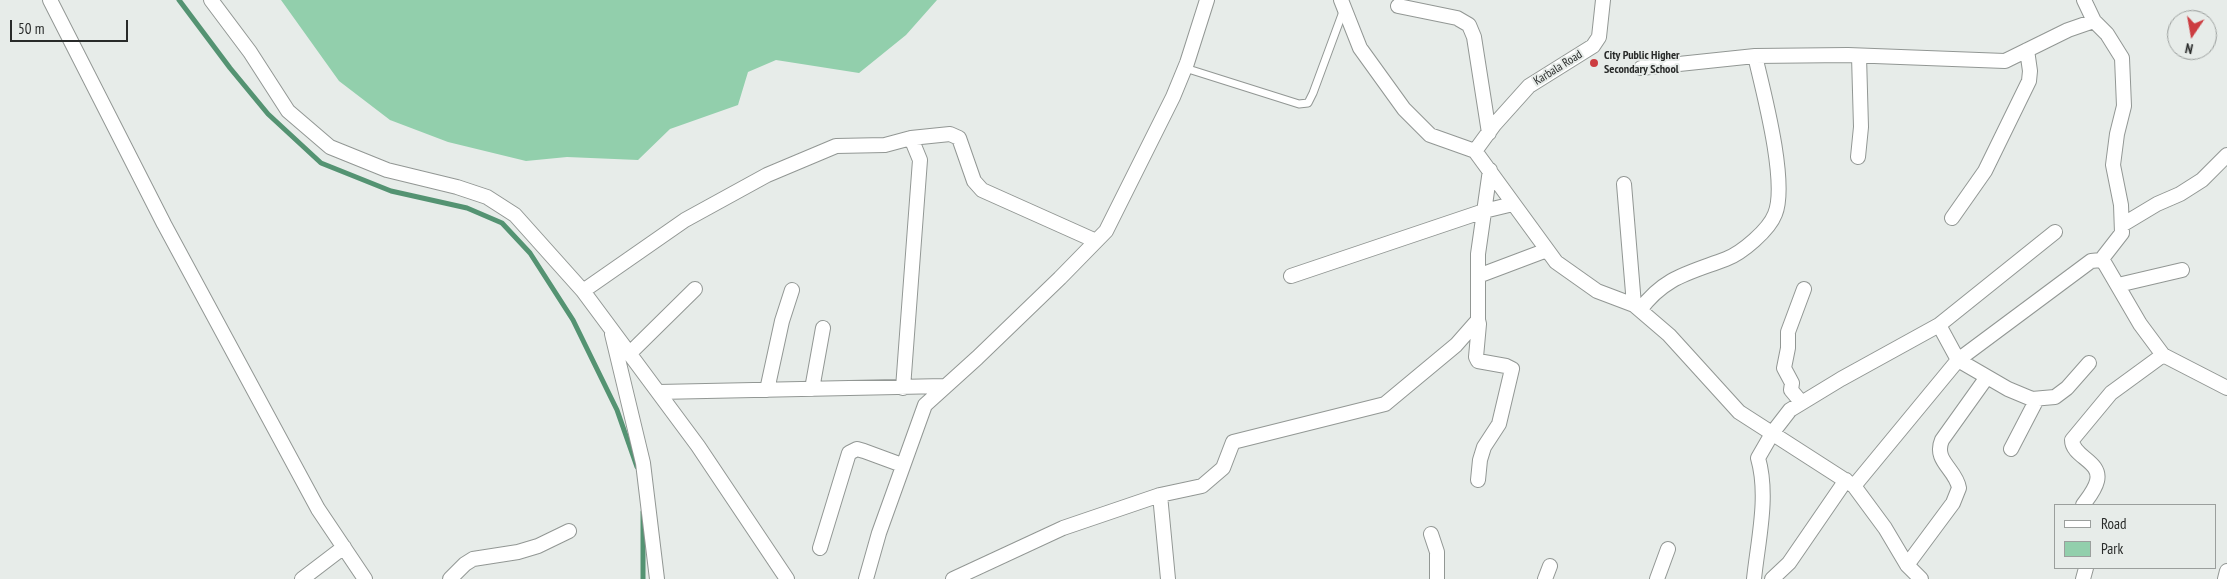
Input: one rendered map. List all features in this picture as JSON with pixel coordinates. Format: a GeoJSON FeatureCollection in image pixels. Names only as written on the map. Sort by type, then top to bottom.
{"type":"FeatureCollection","features":[{"type":"Feature","properties":{"kind":"street"},"geometry":{"type":"LineString","coordinates":[[50,0],[169,232],[318,509],[365,579]]}},
{"type":"Feature","properties":{"kind":"street"},"geometry":{"type":"LineString","coordinates":[[211,0],[250,52],[288,111],[330,147],[387,170],[456,187],[487,197],[515,215],[583,292],[610,327],[698,446],[787,579]]}},
{"type":"Feature","properties":{"kind":"street"},"geometry":{"type":"LineString","coordinates":[[866,579],[879,533],[925,404],[1005,332],[1106,231],[1174,97],[1207,0]]}},
{"type":"Feature","properties":{"kind":"street","name":"Karbala Road"},"geometry":{"type":"LineString","coordinates":[[1475,151],[1529,86],[1593,46],[1599,37],[1603,0]]}},
{"type":"Feature","properties":{"kind":"street"},"geometry":{"type":"LineString","coordinates":[[1772,579],[1789,562],[1850,483],[1958,360],[2092,261],[2101,260],[2122,233],[2121,205],[2112,165],[2124,106],[2122,58],[2107,34],[2094,21],[2084,0]]}},
{"type":"Feature","properties":{"kind":"street"},"geometry":{"type":"LineString","coordinates":[[1342,5],[1360,48],[1404,108],[1430,135],[1475,151],[1556,262],[1597,291],[1637,308],[1669,336],[1739,412],[1850,483],[1885,528],[1908,565],[1921,579]]}},
{"type":"Feature","properties":{"kind":"street"},"geometry":{"type":"LineString","coordinates":[[1398,6],[1457,18],[1469,25],[1474,36],[1489,133]]}},
{"type":"Feature","properties":{"kind":"street"},"geometry":{"type":"LineString","coordinates":[[1641,68],[1755,56],[1859,56],[2005,61],[2068,30],[2094,21]]}},
{"type":"Feature","properties":{"kind":"street"},"geometry":{"type":"LineString","coordinates":[[1952,218],[1985,170],[2029,81],[2030,71],[2027,50]]}},
{"type":"Feature","properties":{"kind":"street"},"geometry":{"type":"LineString","coordinates":[[1637,308],[1664,284],[1679,276],[1734,256],[1753,241],[1775,214],[1778,199],[1776,152],[1755,56]]}},
{"type":"Feature","properties":{"kind":"street"},"geometry":{"type":"LineString","coordinates":[[1858,157],[1860,128],[1859,56]]}},
{"type":"Feature","properties":{"kind":"street"},"geometry":{"type":"LineString","coordinates":[[583,292],[685,220],[767,175],[836,146],[885,145],[911,138],[950,134],[959,138],[974,181],[982,190],[1096,241]]}},
{"type":"Feature","properties":{"kind":"street"},"geometry":{"type":"LineString","coordinates":[[903,388],[920,160],[911,138]]}},
{"type":"Feature","properties":{"kind":"street"},"geometry":{"type":"LineString","coordinates":[[2122,224],[2157,204],[2180,194],[2202,180],[2227,155]]}},
{"type":"Feature","properties":{"kind":"street"},"geometry":{"type":"LineString","coordinates":[[1478,480],[1480,460],[1484,447],[1499,424],[1512,369],[1506,366],[1478,361],[1476,357],[1479,324],[1478,254],[1490,170]]}},
{"type":"Feature","properties":{"kind":"street"},"geometry":{"type":"LineString","coordinates":[[1624,184],[1637,308]]}},
{"type":"Feature","properties":{"kind":"street"},"geometry":{"type":"LineString","coordinates":[[1291,276],[1484,211],[1513,204]]}},
{"type":"Feature","properties":{"kind":"street"},"geometry":{"type":"LineString","coordinates":[[1754,579],[1761,515],[1762,472],[1758,458],[1773,432],[1790,410],[1938,325],[2055,232]]}},
{"type":"Feature","properties":{"kind":"street"},"geometry":{"type":"LineString","coordinates":[[1478,276],[1547,250]]}},
{"type":"Feature","properties":{"kind":"street"},"geometry":{"type":"LineString","coordinates":[[2101,260],[2118,285],[2140,324],[2162,355],[2227,388]]}},
{"type":"Feature","properties":{"kind":"street"},"geometry":{"type":"LineString","coordinates":[[2118,285],[2182,270]]}},
{"type":"Feature","properties":{"kind":"street"},"geometry":{"type":"LineString","coordinates":[[629,354],[695,289]]}},
{"type":"Feature","properties":{"kind":"street"},"geometry":{"type":"LineString","coordinates":[[1801,402],[1791,390],[1792,383],[1784,368],[1788,348],[1788,332],[1804,289]]}},
{"type":"Feature","properties":{"kind":"street"},"geometry":{"type":"LineString","coordinates":[[767,390],[782,321],[792,290]]}},
{"type":"Feature","properties":{"kind":"street"},"geometry":{"type":"LineString","coordinates":[[953,579],[1063,528],[1160,495],[1202,486],[1223,468],[1233,442],[1385,404],[1456,345],[1478,320]]}},
{"type":"Feature","properties":{"kind":"street"},"geometry":{"type":"LineString","coordinates":[[1938,325],[1958,360],[1987,377],[2032,399],[2055,397],[2089,363]]}},
{"type":"Feature","properties":{"kind":"street"},"geometry":{"type":"LineString","coordinates":[[610,327],[643,463],[657,579]]}},
{"type":"Feature","properties":{"kind":"street"},"geometry":{"type":"LineString","coordinates":[[812,389],[823,328]]}},
{"type":"Feature","properties":{"kind":"street"},"geometry":{"type":"LineString","coordinates":[[2085,504],[2097,482],[2098,475],[2093,465],[2076,450],[2072,440],[2111,393],[2162,355]]}},
{"type":"Feature","properties":{"kind":"street"},"geometry":{"type":"LineString","coordinates":[[1908,565],[1953,503],[1959,488],[1947,464],[1939,455],[1939,448],[1942,440],[1987,377]]}},
{"type":"Feature","properties":{"kind":"street"},"geometry":{"type":"LineString","coordinates":[[658,392],[945,386]]}},
{"type":"Feature","properties":{"kind":"street"},"geometry":{"type":"LineString","coordinates":[[2011,448],[2037,399]]}},
{"type":"Feature","properties":{"kind":"street"},"geometry":{"type":"LineString","coordinates":[[820,548],[849,453],[858,450],[864,451],[902,465]]}},
{"type":"Feature","properties":{"kind":"street"},"geometry":{"type":"LineString","coordinates":[[1160,495],[1168,579]]}},
{"type":"Feature","properties":{"kind":"street"},"geometry":{"type":"LineString","coordinates":[[450,579],[473,559],[518,552],[538,546],[570,531]]}},
{"type":"Feature","properties":{"kind":"street"},"geometry":{"type":"LineString","coordinates":[[1431,534],[1437,552],[1437,579]]}},
{"type":"Feature","properties":{"kind":"street"},"geometry":{"type":"LineString","coordinates":[[302,579],[344,547]]}},
{"type":"Feature","properties":{"kind":"street"},"geometry":{"type":"LineString","coordinates":[[1657,579],[1668,548]]}},
{"type":"Feature","properties":{"kind":"street"},"geometry":{"type":"LineString","coordinates":[[2225,579],[2227,571]]}},
{"type":"Feature","properties":{"kind":"lane"},"geometry":{"type":"LineString","coordinates":[[1185,68],[1299,104],[1308,103],[1342,5]]}},
{"type":"Feature","properties":{"kind":"green space"},"geometry":{"type":"Polygon","coordinates":[[[281,0],[937,0],[906,35],[859,73],[776,60],[748,72],[738,105],[670,129],[638,160],[567,157],[526,161],[448,142],[390,120],[339,81],[281,0]]]}},
{"type":"Feature","properties":{"kind":"waterway"},"geometry":{"type":"LineString","coordinates":[[179,0],[230,68],[268,114],[321,163],[391,191],[467,208],[502,223],[530,253],[573,320],[617,410],[637,467]]}},
{"type":"Feature","properties":{"kind":"waterway"},"geometry":{"type":"LineString","coordinates":[[643,512],[643,579]]}},
{"type":"Feature","properties":{"kind":"place","name":"City Public Higher Secondary School"},"geometry":{"type":"Point","coordinates":[1594,63]}}]}
